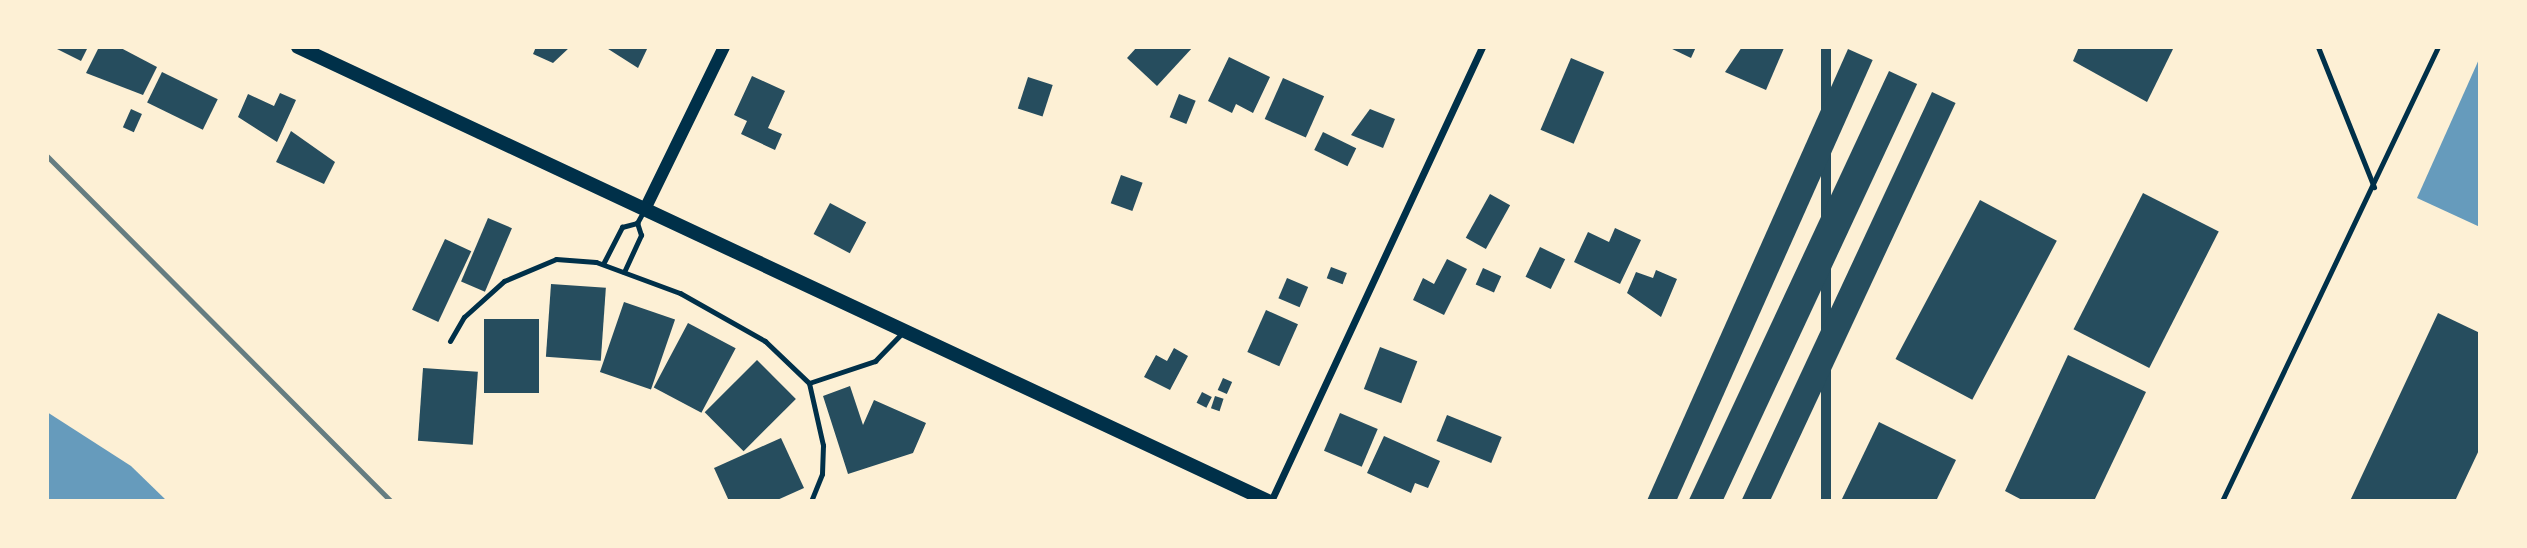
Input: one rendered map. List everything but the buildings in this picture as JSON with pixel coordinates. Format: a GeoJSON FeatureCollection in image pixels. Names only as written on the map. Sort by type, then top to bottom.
{"type":"FeatureCollection","features":[{"type":"Feature","properties":{"kind":"main road"},"geometry":{"type":"LineString","coordinates":[[298,47],[1270,501]]}},
{"type":"Feature","properties":{"kind":"street"},"geometry":{"type":"LineString","coordinates":[[645,209],[724,47]]}},
{"type":"Feature","properties":{"kind":"street"},"geometry":{"type":"LineString","coordinates":[[1270,501],[1482,47]]}},
{"type":"Feature","properties":{"kind":"lane"},"geometry":{"type":"LineString","coordinates":[[2318,47],[2374,187]]}},
{"type":"Feature","properties":{"kind":"lane"},"geometry":{"type":"LineString","coordinates":[[2222,501],[2374,187],[2438,47]]}},
{"type":"Feature","properties":{"kind":"lane"},"geometry":{"type":"LineString","coordinates":[[603,264],[622,227],[637,223],[645,209]]}},
{"type":"Feature","properties":{"kind":"lane"},"geometry":{"type":"LineString","coordinates":[[624,272],[641,235],[637,223]]}},
{"type":"Feature","properties":{"kind":"lane"},"geometry":{"type":"LineString","coordinates":[[450,341],[482,298],[527,268],[556,259],[603,264],[733,320],[809,383],[823,445],[822,474],[811,501]]}},
{"type":"Feature","properties":{"kind":"lane"},"geometry":{"type":"LineString","coordinates":[[809,383],[875,361],[904,330]]}},
{"type":"Feature","properties":{"kind":"water"},"geometry":{"type":"Polygon","coordinates":[[[2480,57],[2480,227],[2417,198],[2480,57]]]}},
{"type":"Feature","properties":{"kind":"water"},"geometry":{"type":"Polygon","coordinates":[[[47,412],[131,466],[167,501],[47,501],[47,412]]]}},
{"type":"Feature","properties":{"kind":"railway"},"geometry":{"type":"LineString","coordinates":[[47,156],[391,501]]}}]}
